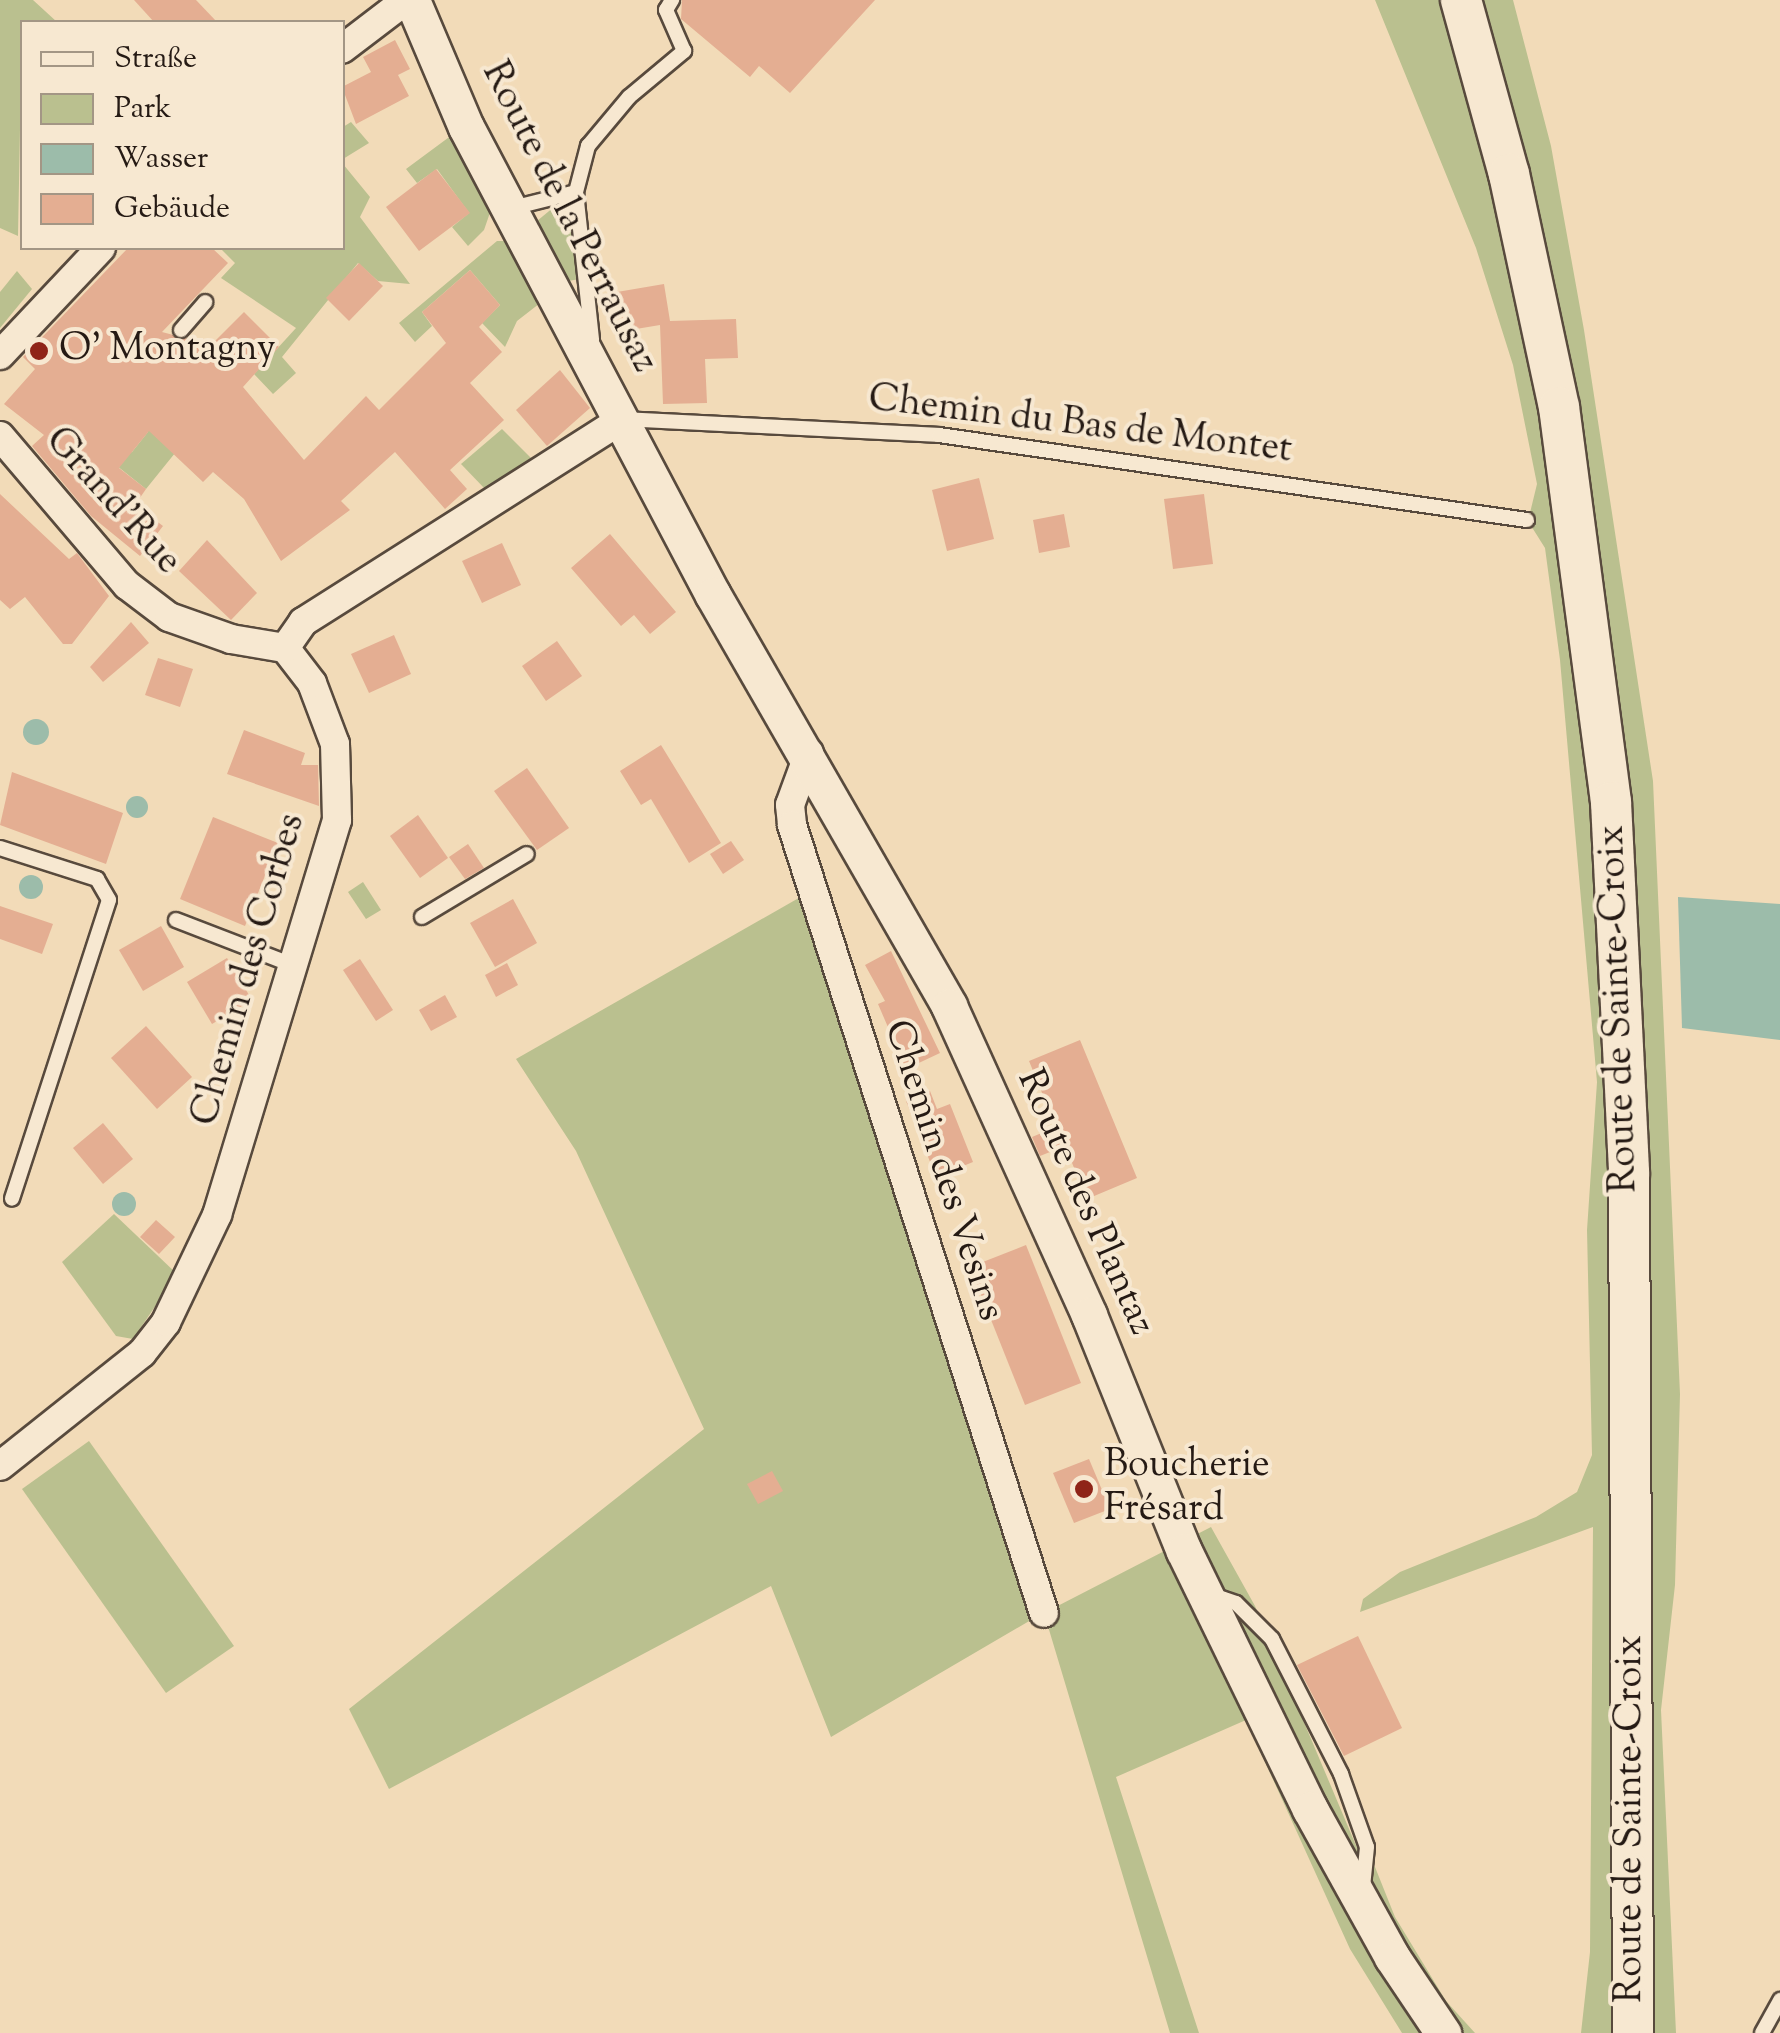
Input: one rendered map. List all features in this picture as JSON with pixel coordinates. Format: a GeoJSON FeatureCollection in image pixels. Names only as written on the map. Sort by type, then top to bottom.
{"type":"FeatureCollection","features":[{"type":"Feature","properties":{"kind":"main road","name":"Route de Sainte-Croix"},"geometry":{"type":"LineString","coordinates":[[1461,0],[1509,174],[1559,407],[1611,802],[1629,1173],[1634,2033]]}},
{"type":"Feature","properties":{"kind":"street"},"geometry":{"type":"LineString","coordinates":[[345,47],[409,0]]}},
{"type":"Feature","properties":{"kind":"street","name":"Route de la Perrausaz"},"geometry":{"type":"LineString","coordinates":[[409,0],[466,126],[623,419]]}},
{"type":"Feature","properties":{"kind":"street"},"geometry":{"type":"LineString","coordinates":[[0,355],[99,250]]}},
{"type":"Feature","properties":{"kind":"street"},"geometry":{"type":"LineString","coordinates":[[284,648],[303,622],[623,419]]}},
{"type":"Feature","properties":{"kind":"street","name":"Route des Plantaz"},"geometry":{"type":"LineString","coordinates":[[623,419],[713,595],[809,753],[949,1006],[1204,1592],[1362,1902],[1444,2033]]}},
{"type":"Feature","properties":{"kind":"street","name":"Grand'Rue"},"geometry":{"type":"LineString","coordinates":[[0,436],[127,585],[169,618],[284,648]]}},
{"type":"Feature","properties":{"kind":"street","name":"Chemin des Corbes"},"geometry":{"type":"LineString","coordinates":[[0,1466],[142,1352],[166,1322],[217,1214],[296,966],[337,820],[334,744],[312,683],[284,648]]}},
{"type":"Feature","properties":{"kind":"street","name":"Chemin des Vesins"},"geometry":{"type":"LineString","coordinates":[[809,753],[790,805],[792,824],[1044,1613]]}},
{"type":"Feature","properties":{"kind":"lane"},"geometry":{"type":"LineString","coordinates":[[594,366],[576,192],[588,146],[630,97],[684,51],[666,10],[672,0]]}},
{"type":"Feature","properties":{"kind":"lane"},"geometry":{"type":"LineString","coordinates":[[512,208],[576,192]]}},
{"type":"Feature","properties":{"kind":"lane"},"geometry":{"type":"LineString","coordinates":[[180,330],[205,302]]}},
{"type":"Feature","properties":{"kind":"lane","name":"Chemin du Bas de Montet"},"geometry":{"type":"LineString","coordinates":[[623,419],[939,435],[1527,520]]}},
{"type":"Feature","properties":{"kind":"lane"},"geometry":{"type":"LineString","coordinates":[[0,848],[97,879],[108,900],[12,1200]]}},
{"type":"Feature","properties":{"kind":"lane"},"geometry":{"type":"LineString","coordinates":[[422,917],[527,854]]}},
{"type":"Feature","properties":{"kind":"lane"},"geometry":{"type":"LineString","coordinates":[[176,920],[296,966]]}},
{"type":"Feature","properties":{"kind":"lane"},"geometry":{"type":"LineString","coordinates":[[1762,2033],[1780,2000]]}},
{"type":"Feature","properties":{"kind":"green space"},"geometry":{"type":"Polygon","coordinates":[[[0,0],[33,0],[55,20],[20,20],[18,236],[0,228],[0,0]]]}},
{"type":"Feature","properties":{"kind":"green space"},"geometry":{"type":"Polygon","coordinates":[[[1375,0],[1513,0],[1551,146],[1584,330],[1653,781],[1680,1394],[1675,1585],[1661,1710],[1676,2033],[1581,2033],[1590,1952],[1593,1527],[1360,1612],[1363,1599],[1400,1572],[1536,1517],[1577,1492],[1592,1455],[1587,1230],[1597,1082],[1560,660],[1545,548],[1528,521],[1537,484],[1513,365],[1476,248],[1375,0]]]}},
{"type":"Feature","properties":{"kind":"green space"},"geometry":{"type":"Polygon","coordinates":[[[351,122],[369,143],[345,158],[345,126],[351,122]]]}},
{"type":"Feature","properties":{"kind":"green space"},"geometry":{"type":"Polygon","coordinates":[[[456,132],[493,204],[484,230],[468,246],[452,227],[469,213],[437,169],[417,183],[406,169],[456,132]]]}},
{"type":"Feature","properties":{"kind":"green space"},"geometry":{"type":"Polygon","coordinates":[[[345,166],[370,197],[360,217],[410,284],[378,281],[358,263],[282,357],[296,373],[273,394],[254,374],[296,328],[221,278],[235,263],[222,250],[345,250],[345,166]]]}},
{"type":"Feature","properties":{"kind":"green space"},"geometry":{"type":"Polygon","coordinates":[[[554,207],[566,210],[575,225],[580,279],[568,281],[537,221],[554,207]]]}},
{"type":"Feature","properties":{"kind":"green space"},"geometry":{"type":"Polygon","coordinates":[[[497,241],[508,241],[544,300],[517,321],[505,347],[482,323],[500,305],[470,270],[422,312],[432,326],[415,342],[399,323],[497,241]]]}},
{"type":"Feature","properties":{"kind":"green space"},"geometry":{"type":"Polygon","coordinates":[[[17,271],[32,289],[0,328],[0,292],[17,271]]]}},
{"type":"Feature","properties":{"kind":"green space"},"geometry":{"type":"Polygon","coordinates":[[[140,426],[196,427],[146,489],[107,458],[132,452],[148,432],[140,426]]]}},
{"type":"Feature","properties":{"kind":"green space"},"geometry":{"type":"Polygon","coordinates":[[[502,429],[534,461],[486,490],[461,464],[502,429]]]}},
{"type":"Feature","properties":{"kind":"green space"},"geometry":{"type":"Polygon","coordinates":[[[363,882],[381,910],[366,919],[348,892],[363,882]]]}},
{"type":"Feature","properties":{"kind":"green space"},"geometry":{"type":"Polygon","coordinates":[[[811,891],[1043,1613],[831,1737],[771,1586],[389,1789],[349,1709],[704,1429],[576,1151],[516,1059],[811,891]]]}},
{"type":"Feature","properties":{"kind":"green space"},"geometry":{"type":"Polygon","coordinates":[[[114,1214],[177,1274],[133,1339],[116,1336],[62,1262],[114,1214]]]}},
{"type":"Feature","properties":{"kind":"green space"},"geometry":{"type":"Polygon","coordinates":[[[89,1441],[234,1646],[166,1693],[22,1489],[89,1441]]]}},
{"type":"Feature","properties":{"kind":"green space"},"geometry":{"type":"Polygon","coordinates":[[[1211,1527],[1255,1606],[1360,1855],[1375,1867],[1395,1917],[1446,2001],[1475,2033],[1402,2033],[1350,1949],[1246,1720],[1116,1777],[1199,2033],[1170,2033],[1044,1613],[1211,1527]]]}},
{"type":"Feature","properties":{"kind":"water"},"geometry":{"type":"Polygon","coordinates":[[[36,719],[45,723],[49,732],[45,741],[36,745],[27,741],[23,732],[27,723],[36,719]]]}},
{"type":"Feature","properties":{"kind":"water"},"geometry":{"type":"Polygon","coordinates":[[[137,796],[145,799],[145,815],[137,818],[129,815],[126,807],[129,799],[137,796]]]}},
{"type":"Feature","properties":{"kind":"water"},"geometry":{"type":"Polygon","coordinates":[[[31,875],[40,878],[40,896],[31,899],[22,896],[19,887],[22,878],[31,875]]]}},
{"type":"Feature","properties":{"kind":"water"},"geometry":{"type":"Polygon","coordinates":[[[1678,897],[1780,904],[1780,1040],[1682,1028],[1678,897]]]}},
{"type":"Feature","properties":{"kind":"water"},"geometry":{"type":"Polygon","coordinates":[[[124,1192],[133,1195],[133,1213],[124,1216],[115,1213],[112,1204],[115,1195],[124,1192]]]}},
{"type":"Feature","properties":{"kind":"building"},"geometry":{"type":"Polygon","coordinates":[[[134,0],[196,0],[215,20],[152,20],[134,0]]]}},
{"type":"Feature","properties":{"kind":"building"},"geometry":{"type":"Polygon","coordinates":[[[682,0],[875,0],[790,93],[759,66],[750,77],[681,19],[682,0]]]}},
{"type":"Feature","properties":{"kind":"building"},"geometry":{"type":"Polygon","coordinates":[[[395,40],[410,69],[398,75],[409,96],[356,124],[345,85],[371,72],[363,57],[395,40]]]}},
{"type":"Feature","properties":{"kind":"building"},"geometry":{"type":"Polygon","coordinates":[[[436,169],[470,213],[419,251],[386,207],[436,169]]]}},
{"type":"Feature","properties":{"kind":"building"},"geometry":{"type":"Polygon","coordinates":[[[126,250],[214,250],[228,263],[162,332],[211,345],[244,312],[279,347],[243,387],[304,460],[366,396],[379,410],[446,343],[422,312],[470,270],[500,305],[479,327],[502,352],[470,383],[504,420],[450,470],[467,489],[445,509],[395,452],[341,501],[350,510],[281,561],[244,499],[213,472],[203,482],[149,431],[119,468],[146,489],[135,505],[163,526],[140,556],[91,516],[32,446],[44,435],[4,404],[35,369],[23,357],[126,250]]]}},
{"type":"Feature","properties":{"kind":"building"},"geometry":{"type":"Polygon","coordinates":[[[359,263],[383,286],[349,321],[326,298],[359,263]]]}},
{"type":"Feature","properties":{"kind":"building"},"geometry":{"type":"Polygon","coordinates":[[[664,284],[670,321],[736,319],[738,358],[705,359],[707,403],[663,404],[660,325],[624,331],[617,292],[664,284]]]}},
{"type":"Feature","properties":{"kind":"building"},"geometry":{"type":"Polygon","coordinates":[[[560,370],[590,408],[547,446],[516,410],[560,370]]]}},
{"type":"Feature","properties":{"kind":"building"},"geometry":{"type":"Polygon","coordinates":[[[979,478],[994,539],[947,551],[932,490],[979,478]]]}},
{"type":"Feature","properties":{"kind":"building"},"geometry":{"type":"Polygon","coordinates":[[[0,494],[69,559],[77,553],[109,596],[72,644],[63,644],[25,597],[10,609],[0,600],[0,494]]]}},
{"type":"Feature","properties":{"kind":"building"},"geometry":{"type":"Polygon","coordinates":[[[1204,494],[1213,564],[1173,569],[1164,499],[1204,494]]]}},
{"type":"Feature","properties":{"kind":"building"},"geometry":{"type":"Polygon","coordinates":[[[1064,514],[1070,547],[1039,553],[1033,520],[1064,514]]]}},
{"type":"Feature","properties":{"kind":"building"},"geometry":{"type":"Polygon","coordinates":[[[610,534],[676,612],[650,634],[634,615],[621,626],[571,568],[610,534]]]}},
{"type":"Feature","properties":{"kind":"building"},"geometry":{"type":"Polygon","coordinates":[[[207,540],[257,593],[231,620],[179,571],[207,540]]]}},
{"type":"Feature","properties":{"kind":"building"},"geometry":{"type":"Polygon","coordinates":[[[502,543],[521,585],[482,603],[462,561],[502,543]]]}},
{"type":"Feature","properties":{"kind":"building"},"geometry":{"type":"Polygon","coordinates":[[[131,622],[149,643],[103,682],[90,667],[131,622]]]}},
{"type":"Feature","properties":{"kind":"building"},"geometry":{"type":"Polygon","coordinates":[[[394,635],[411,674],[369,693],[351,654],[394,635]]]}},
{"type":"Feature","properties":{"kind":"building"},"geometry":{"type":"Polygon","coordinates":[[[557,641],[582,676],[546,701],[522,666],[557,641]]]}},
{"type":"Feature","properties":{"kind":"building"},"geometry":{"type":"Polygon","coordinates":[[[158,658],[193,669],[180,707],[145,695],[158,658]]]}},
{"type":"Feature","properties":{"kind":"building"},"geometry":{"type":"Polygon","coordinates":[[[244,730],[305,753],[301,765],[318,765],[319,806],[227,774],[244,730]]]}},
{"type":"Feature","properties":{"kind":"building"},"geometry":{"type":"Polygon","coordinates":[[[661,745],[721,843],[689,863],[651,799],[641,805],[620,771],[661,745]]]}},
{"type":"Feature","properties":{"kind":"building"},"geometry":{"type":"Polygon","coordinates":[[[527,768],[569,828],[537,850],[494,791],[527,768]]]}},
{"type":"Feature","properties":{"kind":"building"},"geometry":{"type":"Polygon","coordinates":[[[12,772],[123,813],[106,864],[0,825],[12,772]]]}},
{"type":"Feature","properties":{"kind":"building"},"geometry":{"type":"Polygon","coordinates":[[[418,815],[448,858],[420,878],[390,836],[418,815]]]}},
{"type":"Feature","properties":{"kind":"building"},"geometry":{"type":"Polygon","coordinates":[[[213,817],[278,843],[245,926],[180,899],[213,817]]]}},
{"type":"Feature","properties":{"kind":"building"},"geometry":{"type":"Polygon","coordinates":[[[731,841],[744,860],[723,874],[710,854],[731,841]]]}},
{"type":"Feature","properties":{"kind":"building"},"geometry":{"type":"Polygon","coordinates":[[[468,844],[484,868],[465,879],[449,857],[468,844]]]}},
{"type":"Feature","properties":{"kind":"building"},"geometry":{"type":"Polygon","coordinates":[[[513,899],[537,943],[495,967],[470,923],[513,899]]]}},
{"type":"Feature","properties":{"kind":"building"},"geometry":{"type":"Polygon","coordinates":[[[0,906],[53,924],[42,954],[0,939],[0,906]]]}},
{"type":"Feature","properties":{"kind":"building"},"geometry":{"type":"Polygon","coordinates":[[[161,926],[184,967],[143,991],[119,950],[161,926]]]}},
{"type":"Feature","properties":{"kind":"building"},"geometry":{"type":"Polygon","coordinates":[[[891,951],[940,1053],[906,1069],[878,1004],[885,1001],[865,965],[891,951]]]}},
{"type":"Feature","properties":{"kind":"building"},"geometry":{"type":"Polygon","coordinates":[[[227,958],[252,1000],[212,1024],[187,982],[227,958]]]}},
{"type":"Feature","properties":{"kind":"building"},"geometry":{"type":"Polygon","coordinates":[[[360,959],[393,1010],[376,1021],[343,970],[360,959]]]}},
{"type":"Feature","properties":{"kind":"building"},"geometry":{"type":"Polygon","coordinates":[[[507,963],[518,985],[496,997],[485,975],[507,963]]]}},
{"type":"Feature","properties":{"kind":"building"},"geometry":{"type":"Polygon","coordinates":[[[445,995],[457,1017],[431,1031],[419,1010],[445,995]]]}},
{"type":"Feature","properties":{"kind":"building"},"geometry":{"type":"Polygon","coordinates":[[[146,1026],[192,1077],[157,1109],[111,1058],[146,1026]]]}},
{"type":"Feature","properties":{"kind":"building"},"geometry":{"type":"Polygon","coordinates":[[[1080,1040],[1137,1178],[1087,1199],[1065,1146],[1040,1156],[1032,1137],[1056,1127],[1029,1061],[1080,1040]]]}},
{"type":"Feature","properties":{"kind":"building"},"geometry":{"type":"Polygon","coordinates":[[[930,1091],[937,1109],[950,1104],[973,1162],[936,1177],[906,1101],[930,1091]]]}},
{"type":"Feature","properties":{"kind":"building"},"geometry":{"type":"Polygon","coordinates":[[[103,1123],[133,1159],[103,1184],[73,1148],[103,1123]]]}},
{"type":"Feature","properties":{"kind":"building"},"geometry":{"type":"Polygon","coordinates":[[[156,1220],[175,1237],[159,1254],[140,1237],[156,1220]]]}},
{"type":"Feature","properties":{"kind":"building"},"geometry":{"type":"Polygon","coordinates":[[[1026,1245],[1081,1383],[1025,1405],[970,1267],[1026,1245]]]}},
{"type":"Feature","properties":{"kind":"building"},"geometry":{"type":"Polygon","coordinates":[[[1089,1459],[1110,1509],[1074,1523],[1053,1473],[1089,1459]]]}},
{"type":"Feature","properties":{"kind":"building"},"geometry":{"type":"Polygon","coordinates":[[[772,1471],[783,1491],[758,1504],[747,1484],[772,1471]]]}},
{"type":"Feature","properties":{"kind":"building"},"geometry":{"type":"Polygon","coordinates":[[[1358,1636],[1402,1728],[1344,1756],[1297,1665],[1358,1636]]]}},
{"type":"Feature","properties":{"kind":"place","name":"O' Montagny"},"geometry":{"type":"Point","coordinates":[39,351]}},
{"type":"Feature","properties":{"kind":"place","name":"Boucherie Frésard"},"geometry":{"type":"Point","coordinates":[1084,1489]}}]}
